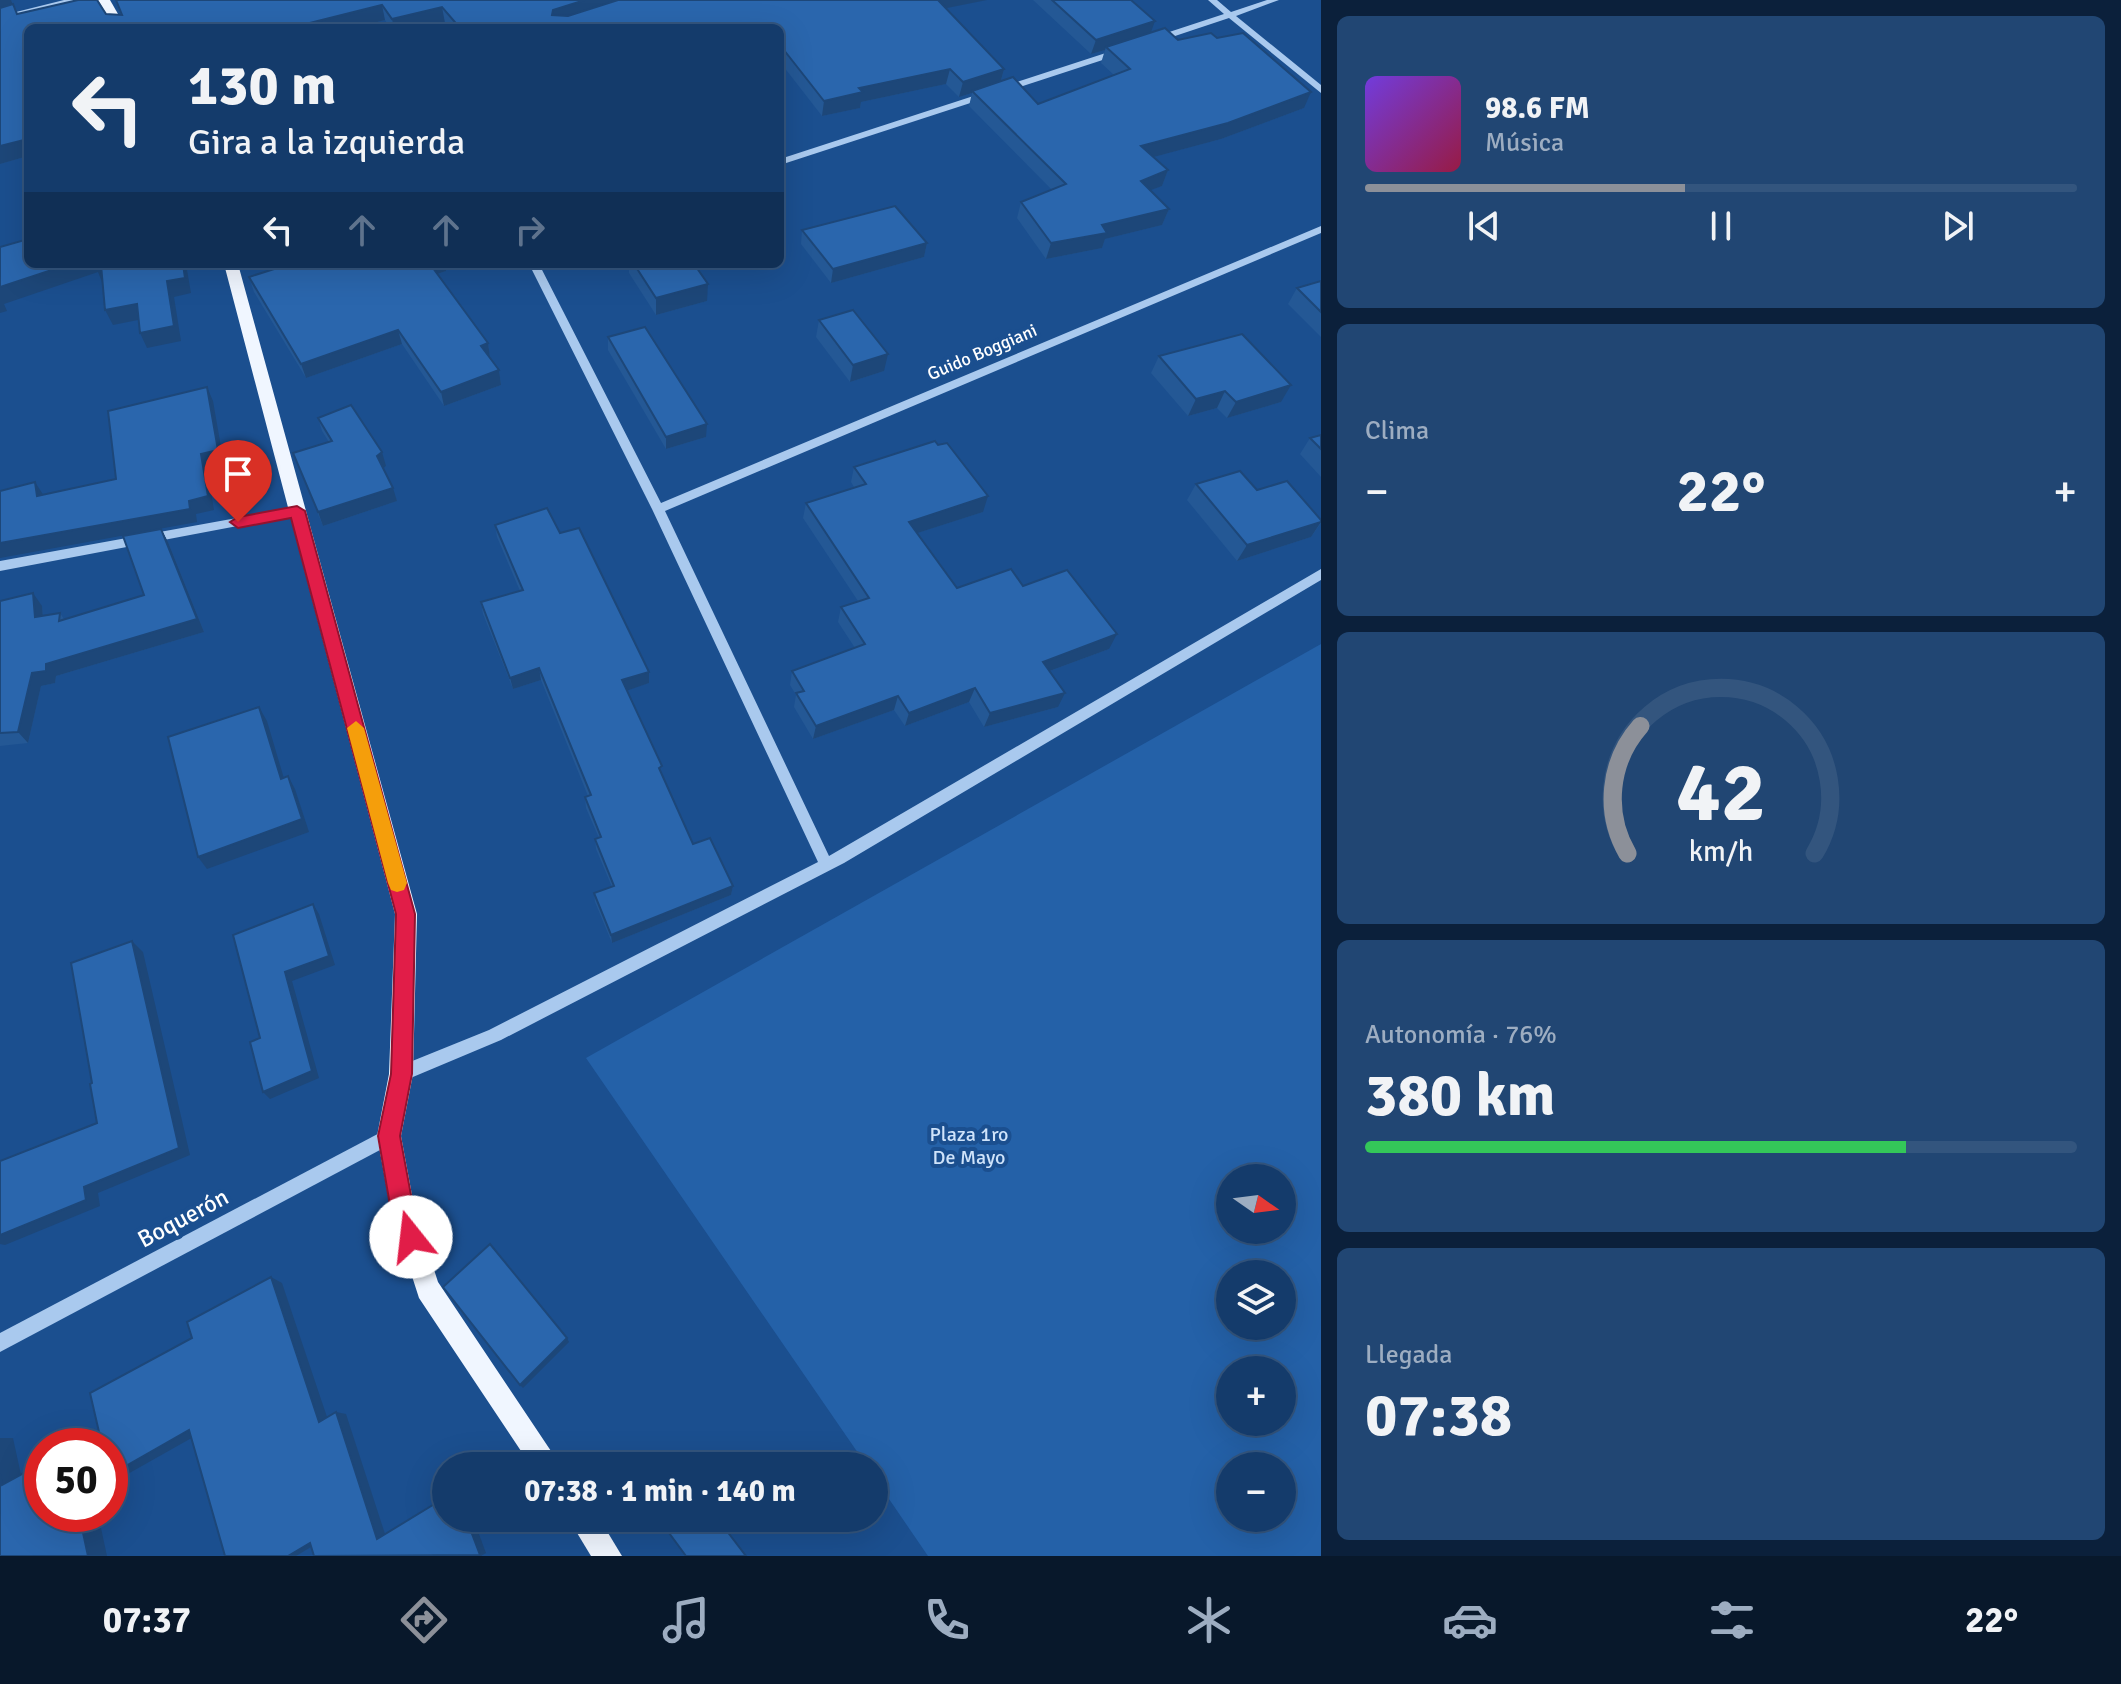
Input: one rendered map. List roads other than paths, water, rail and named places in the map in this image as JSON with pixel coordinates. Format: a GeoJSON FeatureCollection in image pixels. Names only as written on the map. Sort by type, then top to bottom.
{"type":"FeatureCollection","features":[{"type":"Feature","properties":{"kind":"main road"},"geometry":{"type":"LineString","coordinates":[[104,0],[118,24]]}},
{"type":"Feature","properties":{"kind":"main road"},"geometry":{"type":"LineString","coordinates":[[232,268],[406,914],[401,1074],[389,1136],[403,1211],[428,1289],[538,1452]]}},
{"type":"Feature","properties":{"kind":"main road"},"geometry":{"type":"LineString","coordinates":[[592,1532],[608,1556]]}},
{"type":"Feature","properties":{"kind":"street"},"geometry":{"type":"LineString","coordinates":[[0,19],[74,0]]}},
{"type":"Feature","properties":{"kind":"street"},"geometry":{"type":"LineString","coordinates":[[1212,0],[1321,90]]}},
{"type":"Feature","properties":{"kind":"street"},"geometry":{"type":"LineString","coordinates":[[1141,44],[1275,0]]}},
{"type":"Feature","properties":{"kind":"street"},"geometry":{"type":"LineString","coordinates":[[784,161],[1126,49]]}},
{"type":"Feature","properties":{"kind":"street","name":"Guido Boggiani"},"geometry":{"type":"LineString","coordinates":[[658,509],[1321,229]]}},
{"type":"Feature","properties":{"kind":"street"},"geometry":{"type":"LineString","coordinates":[[536,268],[658,509],[826,864]]}},
{"type":"Feature","properties":{"kind":"street"},"geometry":{"type":"LineString","coordinates":[[0,566],[297,511]]}},
{"type":"Feature","properties":{"kind":"street"},"geometry":{"type":"LineString","coordinates":[[401,1074],[495,1035],[826,864],[1321,574]]}},
{"type":"Feature","properties":{"kind":"street","name":"Boquerón"},"geometry":{"type":"LineString","coordinates":[[0,1343],[389,1136]]}},
{"type":"Feature","properties":{"kind":"park label","name":"Plaza 1ro De Mayo"},"geometry":{"type":"Point","coordinates":[969,1146]}}]}
